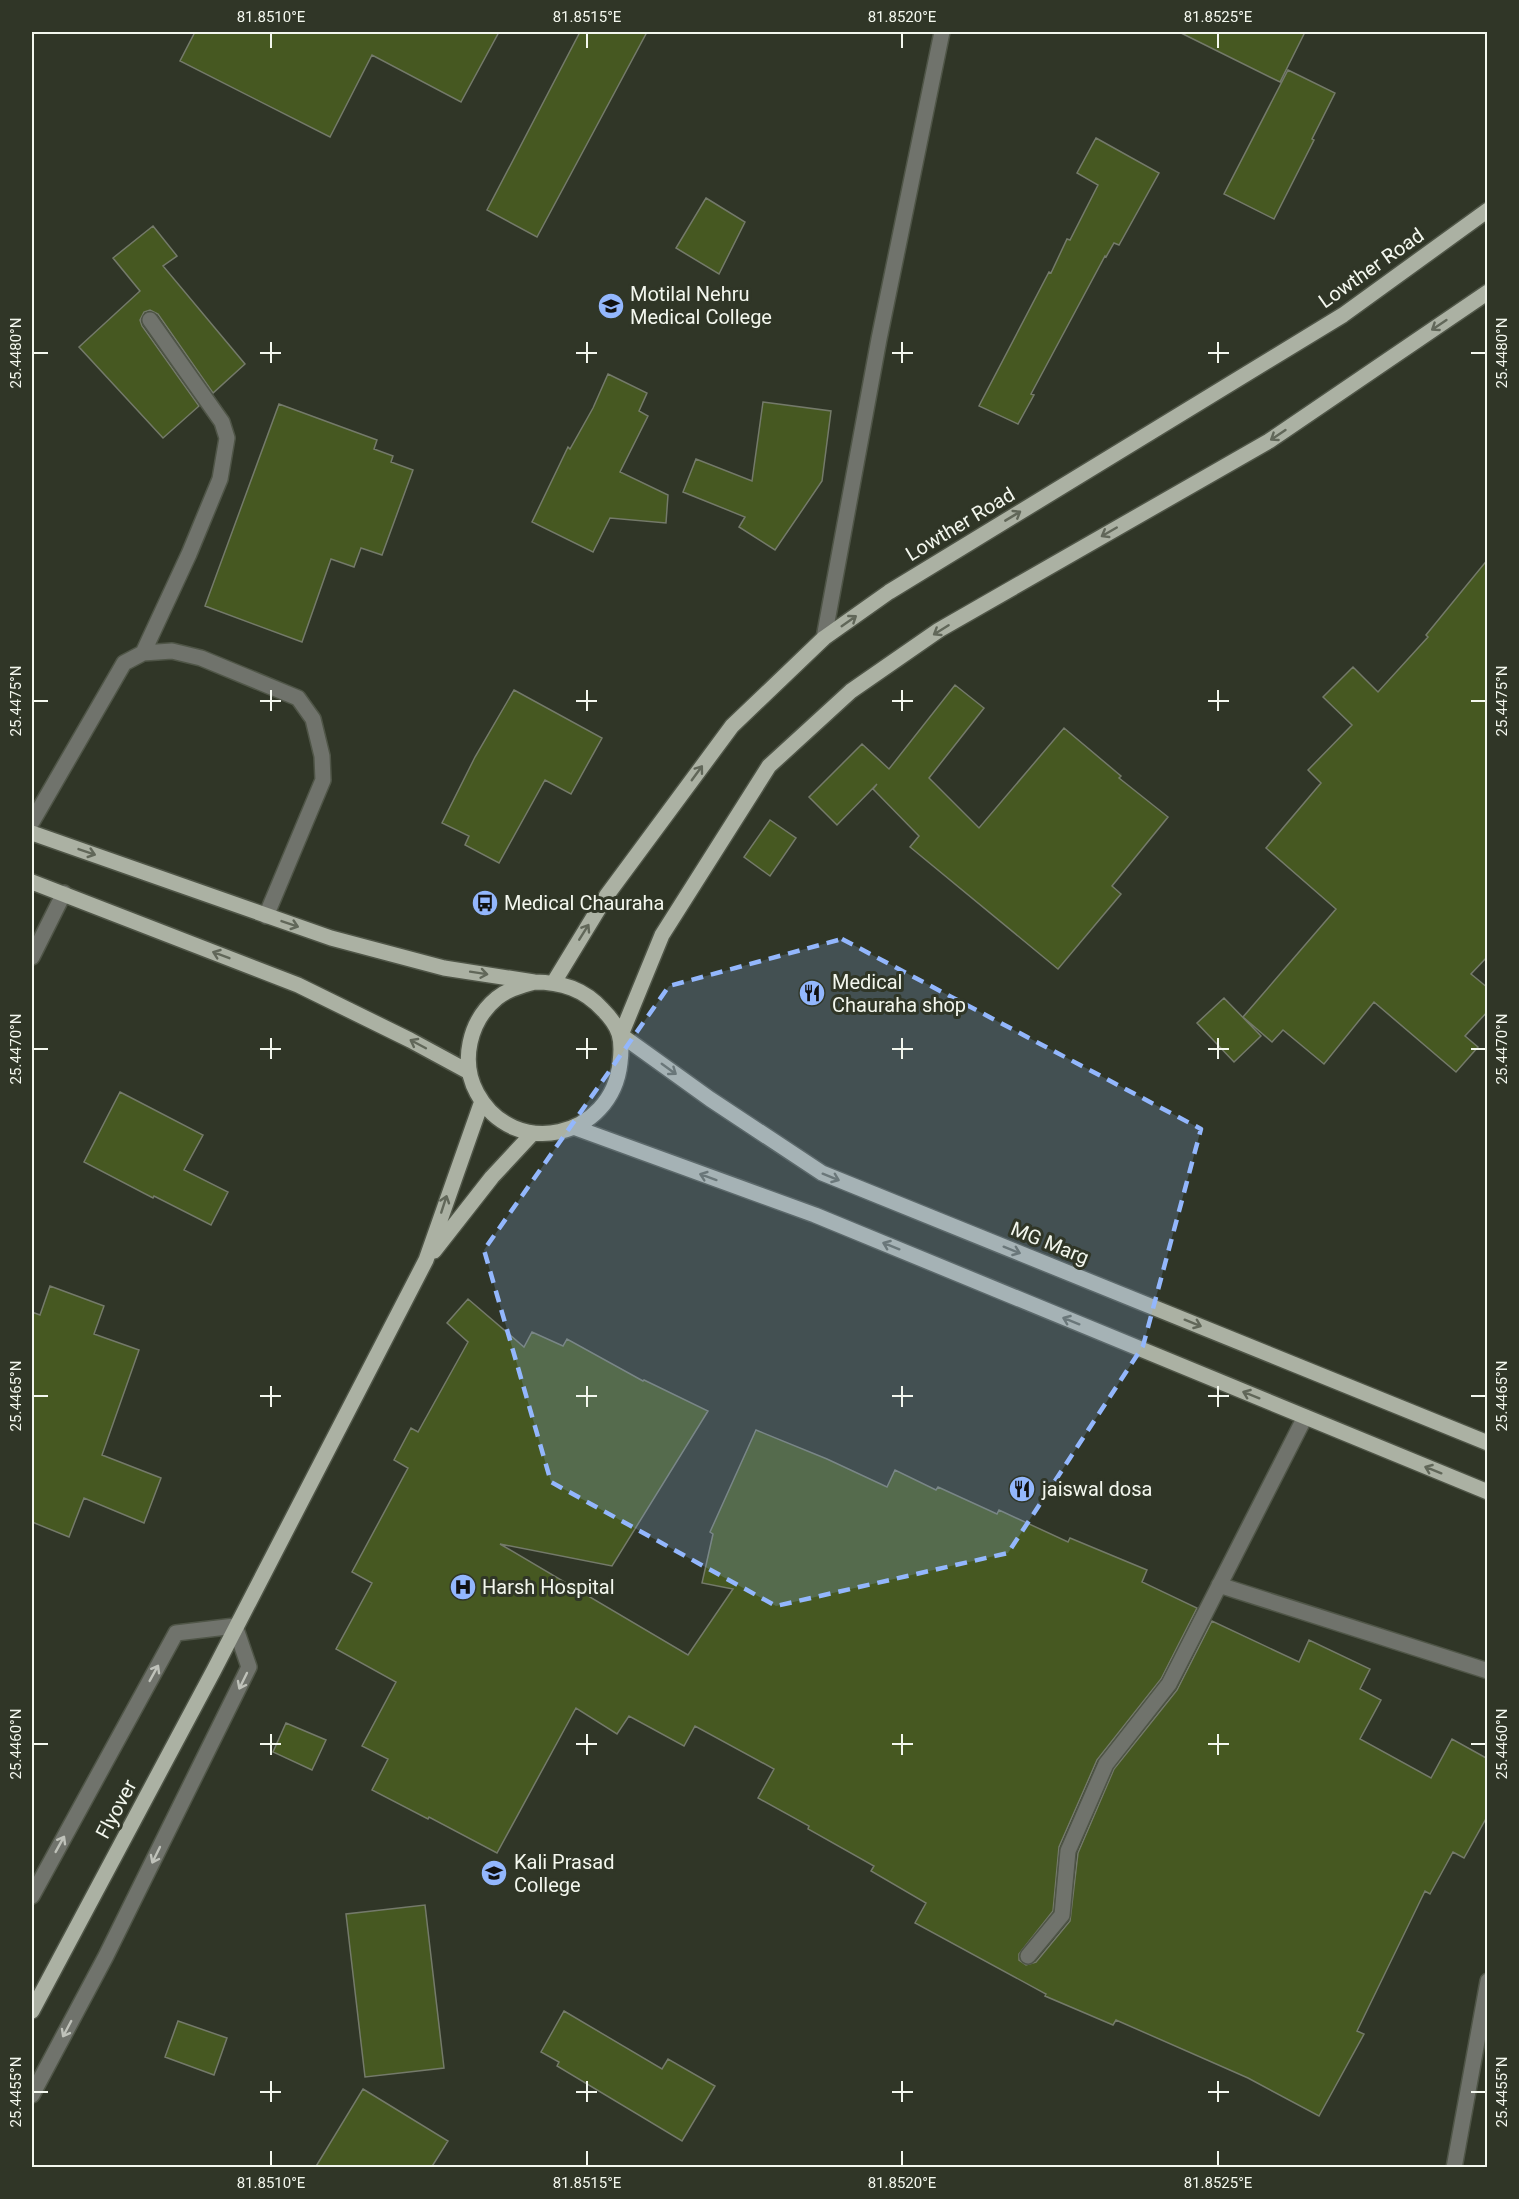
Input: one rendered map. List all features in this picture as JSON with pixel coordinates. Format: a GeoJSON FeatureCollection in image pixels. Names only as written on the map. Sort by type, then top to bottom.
{"type":"FeatureCollection","features":[{"type":"Feature","properties":{"kind":"main road","name":"Lowther Road"},"geometry":{"type":"LineString","coordinates":[[554,982],[607,895],[732,726],[824,638],[889,592],[1343,315],[1488,210]]}},
{"type":"Feature","properties":{"kind":"main road"},"geometry":{"type":"LineString","coordinates":[[534,982],[514,987],[497,998],[482,1013],[473,1031],[468,1051],[469,1072],[482,1101],[496,1117],[514,1128],[533,1133],[555,1133],[576,1128],[595,1115],[609,1099],[619,1078],[621,1035],[662,935],[769,766],[851,691],[939,630],[1269,441],[1488,292]]}},
{"type":"Feature","properties":{"kind":"main road"},"geometry":{"type":"LineString","coordinates":[[32,833],[331,938],[444,968],[534,982],[554,982],[574,987],[593,999],[609,1015],[621,1035]]}},
{"type":"Feature","properties":{"kind":"main road"},"geometry":{"type":"LineString","coordinates":[[32,882],[298,985],[469,1072]]}},
{"type":"Feature","properties":{"kind":"main road","name":"MG Marg"},"geometry":{"type":"LineString","coordinates":[[621,1035],[710,1099],[822,1173],[1488,1443]]}},
{"type":"Feature","properties":{"kind":"main road"},"geometry":{"type":"LineString","coordinates":[[426,1260],[482,1101]]}},
{"type":"Feature","properties":{"kind":"main road"},"geometry":{"type":"LineString","coordinates":[[576,1128],[815,1215],[1488,1492]]}},
{"type":"Feature","properties":{"kind":"main road"},"geometry":{"type":"LineString","coordinates":[[426,1260],[492,1176],[533,1133]]}},
{"type":"Feature","properties":{"kind":"main road","name":"Flyover"},"geometry":{"type":"LineString","coordinates":[[32,2011],[214,1670],[426,1260]]}},
{"type":"Feature","properties":{"kind":"street"},"geometry":{"type":"LineString","coordinates":[[824,638],[877,351],[942,32]]}},
{"type":"Feature","properties":{"kind":"street"},"geometry":{"type":"LineString","coordinates":[[143,653],[220,480],[227,438],[222,422],[150,320]]}},
{"type":"Feature","properties":{"kind":"street"},"geometry":{"type":"LineString","coordinates":[[32,822],[124,663],[143,653],[172,651],[201,658],[298,698],[313,719],[322,756],[322,780],[266,916]]}},
{"type":"Feature","properties":{"kind":"street"},"geometry":{"type":"LineString","coordinates":[[32,957],[64,893]]}},
{"type":"Feature","properties":{"kind":"street"},"geometry":{"type":"LineString","coordinates":[[1028,1956],[1062,1915],[1068,1851],[1106,1764],[1169,1684],[1305,1417]]}},
{"type":"Feature","properties":{"kind":"street"},"geometry":{"type":"LineString","coordinates":[[1219,1585],[1488,1671]]}},
{"type":"Feature","properties":{"kind":"street"},"geometry":{"type":"LineString","coordinates":[[32,1896],[176,1633],[235,1626],[249,1667],[106,1956],[32,2095]]}},
{"type":"Feature","properties":{"kind":"street"},"geometry":{"type":"LineString","coordinates":[[1454,2168],[1488,1981]]}},
{"type":"Feature","properties":{"kind":"highlighted area"},"geometry":{"type":"Polygon","coordinates":[[[842,939],[1201,1129],[1143,1346],[1008,1553],[776,1606],[551,1482],[484,1250],[669,986],[842,939]]]}},
{"type":"Feature","properties":{"kind":"building"},"geometry":{"type":"Polygon","coordinates":[[[195,32],[499,32],[461,102],[372,55],[330,137],[180,61],[195,32]]]}},
{"type":"Feature","properties":{"kind":"building"},"geometry":{"type":"Polygon","coordinates":[[[580,32],[647,32],[537,237],[487,210],[580,32]]]}},
{"type":"Feature","properties":{"kind":"building"},"geometry":{"type":"Polygon","coordinates":[[[1179,32],[1305,32],[1280,82],[1179,32]]]}},
{"type":"Feature","properties":{"kind":"building"},"geometry":{"type":"Polygon","coordinates":[[[1288,70],[1335,93],[1274,219],[1224,194],[1288,70]]]}},
{"type":"Feature","properties":{"kind":"building"},"geometry":{"type":"Polygon","coordinates":[[[1096,138],[1159,173],[1119,245],[1114,243],[1105,256],[1031,394],[1034,395],[1018,424],[979,406],[1049,272],[1051,273],[1067,239],[1070,240],[1098,185],[1077,173],[1096,138]]]}},
{"type":"Feature","properties":{"kind":"building"},"geometry":{"type":"Polygon","coordinates":[[[706,198],[745,222],[719,274],[676,248],[706,198]]]}},
{"type":"Feature","properties":{"kind":"building"},"geometry":{"type":"Polygon","coordinates":[[[153,226],[177,256],[163,266],[245,364],[213,393],[158,314],[150,310],[144,312],[140,320],[142,326],[199,406],[163,438],[79,347],[140,291],[113,258],[153,226]]]}},
{"type":"Feature","properties":{"kind":"building"},"geometry":{"type":"Polygon","coordinates":[[[608,374],[647,393],[639,411],[648,416],[620,472],[668,495],[666,523],[610,518],[593,552],[532,522],[568,447],[570,449],[593,408],[608,374]]]}},
{"type":"Feature","properties":{"kind":"building"},"geometry":{"type":"Polygon","coordinates":[[[763,402],[831,411],[822,481],[775,550],[739,527],[745,517],[683,492],[696,459],[752,481],[763,402]]]}},
{"type":"Feature","properties":{"kind":"building"},"geometry":{"type":"Polygon","coordinates":[[[279,404],[377,440],[374,449],[393,456],[391,462],[413,470],[382,555],[361,548],[354,567],[331,559],[302,642],[205,606],[279,404]]]}},
{"type":"Feature","properties":{"kind":"building"},"geometry":{"type":"Polygon","coordinates":[[[1488,559],[1488,956],[1471,974],[1488,988],[1488,1011],[1465,1036],[1478,1047],[1456,1072],[1374,1002],[1324,1064],[1283,1030],[1272,1042],[1243,1017],[1336,909],[1266,848],[1321,783],[1308,770],[1352,725],[1323,697],[1353,667],[1378,692],[1428,637],[1426,635],[1488,559]]]}},
{"type":"Feature","properties":{"kind":"building"},"geometry":{"type":"Polygon","coordinates":[[[955,685],[984,708],[929,778],[979,828],[1064,728],[1121,776],[1119,778],[1168,817],[1112,886],[1121,894],[1058,969],[910,847],[919,836],[873,789],[877,784],[837,825],[809,797],[862,744],[889,769],[955,685]]]}},
{"type":"Feature","properties":{"kind":"building"},"geometry":{"type":"Polygon","coordinates":[[[514,690],[602,738],[571,794],[545,780],[499,863],[465,845],[469,836],[442,823],[475,757],[514,690]]]}},
{"type":"Feature","properties":{"kind":"building"},"geometry":{"type":"Polygon","coordinates":[[[770,820],[796,838],[770,876],[744,857],[770,820]]]}},
{"type":"Feature","properties":{"kind":"building"},"geometry":{"type":"Polygon","coordinates":[[[1224,998],[1261,1036],[1234,1062],[1197,1023],[1224,998]]]}},
{"type":"Feature","properties":{"kind":"building"},"geometry":{"type":"Polygon","coordinates":[[[120,1092],[203,1135],[184,1170],[228,1192],[211,1225],[84,1162],[120,1092]]]}},
{"type":"Feature","properties":{"kind":"building"},"geometry":{"type":"Polygon","coordinates":[[[50,1286],[104,1306],[94,1334],[139,1350],[102,1455],[161,1478],[144,1523],[84,1498],[69,1537],[32,1522],[32,1312],[40,1315],[50,1286]]]}},
{"type":"Feature","properties":{"kind":"building"},"geometry":{"type":"Polygon","coordinates":[[[468,1299],[524,1347],[532,1332],[563,1346],[567,1339],[643,1381],[708,1411],[612,1566],[500,1544],[688,1655],[733,1589],[702,1583],[713,1534],[710,1532],[756,1430],[887,1487],[895,1470],[936,1490],[938,1487],[997,1514],[999,1510],[1068,1542],[1070,1538],[1147,1570],[1142,1582],[1197,1608],[1161,1679],[1097,1760],[1059,1847],[1053,1911],[1019,1954],[1019,1960],[1026,1965],[1036,1962],[1070,1921],[1078,1853],[1114,1769],[1177,1690],[1212,1621],[1299,1662],[1309,1640],[1370,1669],[1360,1689],[1381,1700],[1360,1739],[1431,1778],[1452,1739],[1488,1759],[1488,1815],[1464,1858],[1453,1852],[1430,1894],[1425,1891],[1357,2031],[1364,2034],[1319,2116],[1248,2078],[1116,2020],[1113,2025],[1045,1996],[1046,1994],[915,1923],[926,1903],[871,1871],[874,1866],[758,1798],[774,1769],[695,1726],[684,1746],[629,1716],[617,1734],[576,1708],[497,1853],[372,1790],[388,1759],[362,1746],[396,1682],[336,1649],[372,1583],[352,1572],[408,1468],[394,1460],[411,1428],[418,1432],[468,1342],[447,1323],[468,1299]]]}},
{"type":"Feature","properties":{"kind":"building"},"geometry":{"type":"Polygon","coordinates":[[[286,1723],[326,1740],[312,1770],[273,1752],[286,1723]]]}},
{"type":"Feature","properties":{"kind":"building"},"geometry":{"type":"Polygon","coordinates":[[[425,1905],[444,2068],[365,2077],[346,1914],[425,1905]]]}},
{"type":"Feature","properties":{"kind":"building"},"geometry":{"type":"Polygon","coordinates":[[[564,2011],[662,2069],[668,2059],[715,2086],[682,2141],[557,2066],[559,2062],[541,2052],[564,2011]]]}},
{"type":"Feature","properties":{"kind":"building"},"geometry":{"type":"Polygon","coordinates":[[[178,2021],[227,2038],[214,2075],[165,2057],[178,2021]]]}},
{"type":"Feature","properties":{"kind":"building"},"geometry":{"type":"Polygon","coordinates":[[[363,2089],[448,2141],[431,2168],[315,2168],[363,2089]]]}},
{"type":"Feature","properties":{"kind":"place","name":"Motilal Nehru Medical College"},"geometry":{"type":"Point","coordinates":[611,306]}},
{"type":"Feature","properties":{"kind":"place","name":"Medical Chauraha"},"geometry":{"type":"Point","coordinates":[485,903]}},
{"type":"Feature","properties":{"kind":"place","name":"Medical Chauraha shop"},"geometry":{"type":"Point","coordinates":[812,993]}},
{"type":"Feature","properties":{"kind":"place","name":"jaiswal dosa"},"geometry":{"type":"Point","coordinates":[1022,1489]}},
{"type":"Feature","properties":{"kind":"place","name":"Harsh Hospital"},"geometry":{"type":"Point","coordinates":[463,1587]}},
{"type":"Feature","properties":{"kind":"place","name":"Kali Prasad College"},"geometry":{"type":"Point","coordinates":[494,1873]}}]}
